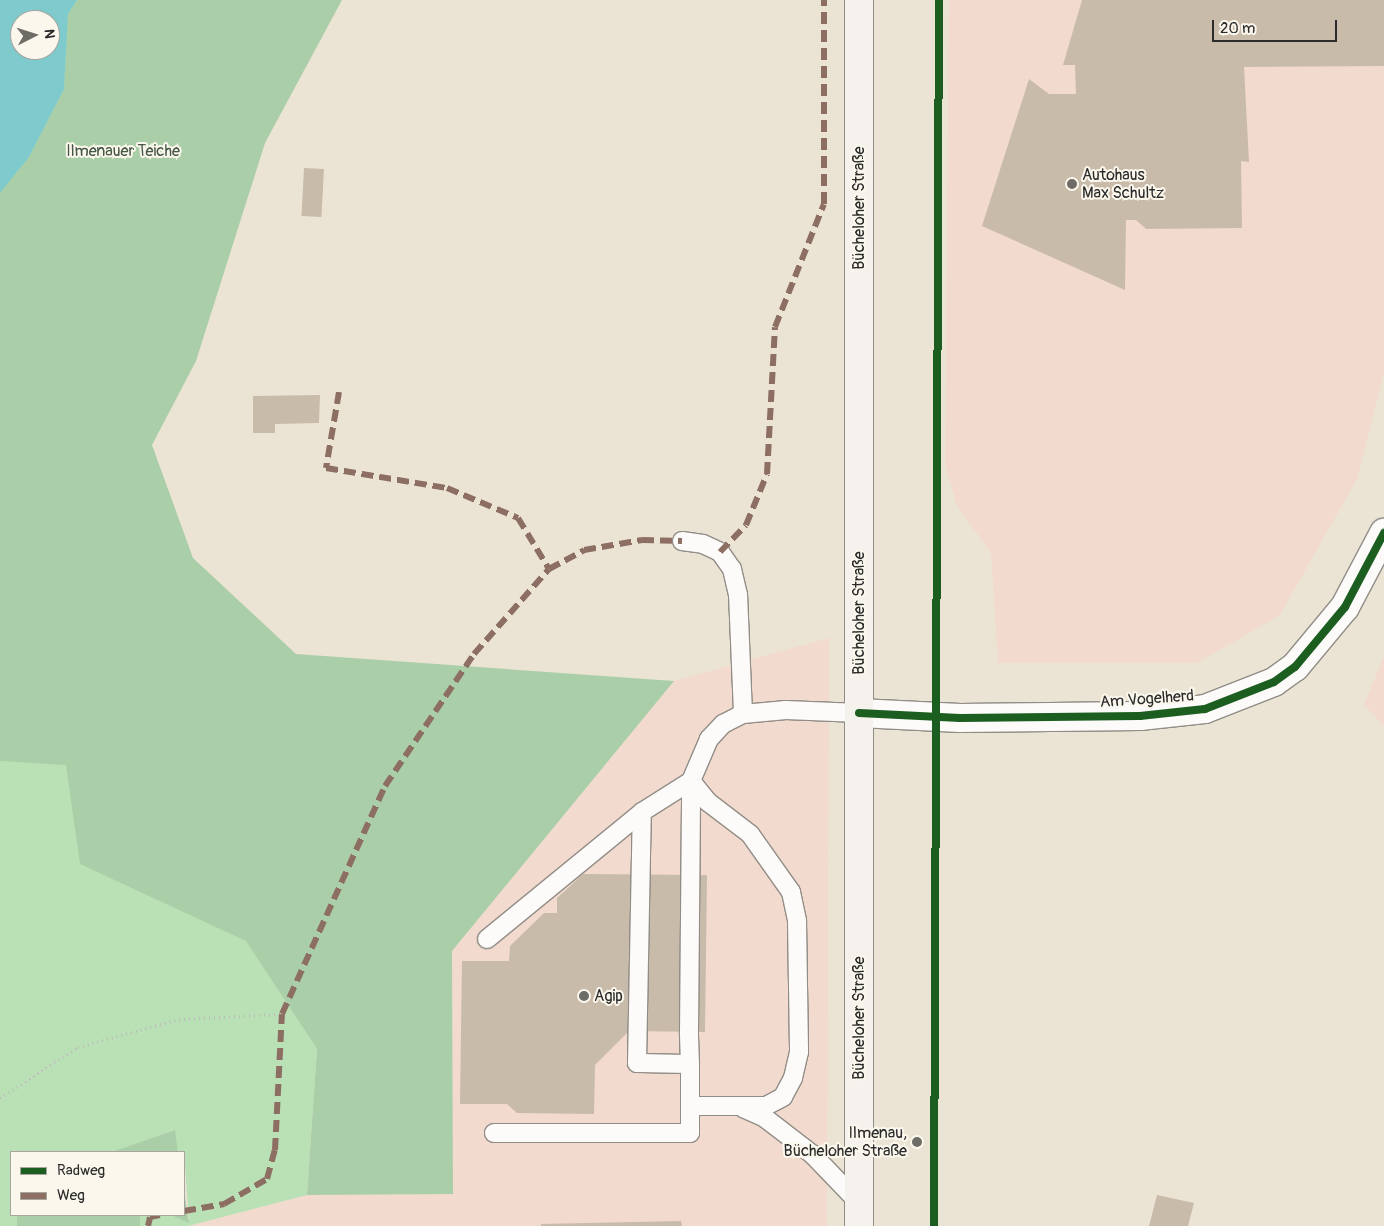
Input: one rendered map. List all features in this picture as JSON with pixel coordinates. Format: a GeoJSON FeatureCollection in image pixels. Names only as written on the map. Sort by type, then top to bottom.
{"type":"FeatureCollection","features":[{"type":"Feature","properties":{"kind":"main road","name":"Bücheloher Straße"},"geometry":{"type":"LineString","coordinates":[[859,0],[859,1214]]}},
{"type":"Feature","properties":{"kind":"street","name":"Am Vogelherd"},"geometry":{"type":"LineString","coordinates":[[859,713],[970,718],[1140,716],[1206,709],[1274,682],[1295,667],[1345,607],[1384,533]]}},
{"type":"Feature","properties":{"kind":"lane"},"geometry":{"type":"LineString","coordinates":[[682,541],[703,544],[720,552],[732,569],[738,594],[743,714]]}},
{"type":"Feature","properties":{"kind":"lane"},"geometry":{"type":"LineString","coordinates":[[494,1133],[690,1133],[691,781],[709,739],[723,724],[743,714],[786,710],[859,713]]}},
{"type":"Feature","properties":{"kind":"lane"},"geometry":{"type":"LineString","coordinates":[[487,939],[642,812],[691,781]]}},
{"type":"Feature","properties":{"kind":"lane"},"geometry":{"type":"LineString","coordinates":[[690,1106],[766,1106],[783,1096],[793,1078],[799,1052],[797,922],[791,892],[774,863],[691,781]]}},
{"type":"Feature","properties":{"kind":"lane"},"geometry":{"type":"LineString","coordinates":[[642,812],[637,1063],[690,1064]]}},
{"type":"Feature","properties":{"kind":"lane"},"geometry":{"type":"LineString","coordinates":[[741,1107],[764,1118],[813,1155],[859,1214]]}},
{"type":"Feature","properties":{"kind":"path"},"geometry":{"type":"LineString","coordinates":[[0,1098],[78,1047],[180,1019],[282,1014]]}},
{"type":"Feature","properties":{"kind":"shaded area"},"geometry":{"type":"Polygon","coordinates":[[[949,0],[1384,0],[1384,373],[1357,479],[1280,615],[1197,663],[998,663],[991,553],[957,506],[945,465],[949,0]]]}},
{"type":"Feature","properties":{"kind":"shaded area"},"geometry":{"type":"Polygon","coordinates":[[[829,638],[827,1226],[188,1226],[307,1195],[453,1194],[452,951],[674,681],[829,638]]]}},
{"type":"Feature","properties":{"kind":"shaded area"},"geometry":{"type":"Polygon","coordinates":[[[1384,656],[1384,726],[1364,705],[1384,656]]]}},
{"type":"Feature","properties":{"kind":"green space","name":"Ilmenauer Teiche"},"geometry":{"type":"Polygon","coordinates":[[[0,0],[329,0],[259,138],[135,441],[88,867],[246,940],[317,1049],[307,1195],[188,1226],[138,1226],[140,1216],[174,1216],[189,1222],[185,1151],[178,1151],[174,1130],[120,1151],[10,1151],[10,1216],[119,1216],[117,1226],[0,1226],[0,0]]]}},
{"type":"Feature","properties":{"kind":"green space"},"geometry":{"type":"Polygon","coordinates":[[[77,0],[342,0],[265,143],[196,361],[152,445],[193,558],[296,654],[674,681],[452,951],[453,1194],[307,1195],[317,1049],[246,941],[80,864],[66,765],[0,761],[0,193],[29,157],[64,89],[68,14],[77,0]]]}},
{"type":"Feature","properties":{"kind":"green space"},"geometry":{"type":"Polygon","coordinates":[[[175,1130],[178,1151],[115,1151],[175,1130]]]}},
{"type":"Feature","properties":{"kind":"green space"},"geometry":{"type":"Polygon","coordinates":[[[185,1197],[189,1223],[173,1216],[185,1216],[185,1197]]]}},
{"type":"Feature","properties":{"kind":"green space"},"geometry":{"type":"Polygon","coordinates":[[[17,1216],[140,1216],[140,1226],[17,1226],[17,1216]]]}},
{"type":"Feature","properties":{"kind":"water"},"geometry":{"type":"Polygon","coordinates":[[[0,0],[77,0],[68,14],[64,89],[29,157],[0,193],[0,0]]]}},
{"type":"Feature","properties":{"kind":"building"},"geometry":{"type":"Polygon","coordinates":[[[1082,0],[1384,0],[1384,66],[1244,67],[1249,162],[1241,161],[1242,228],[1146,229],[1136,220],[1126,220],[1125,290],[982,226],[1029,79],[1049,94],[1076,94],[1075,65],[1063,65],[1082,0]]]}},
{"type":"Feature","properties":{"kind":"building"},"geometry":{"type":"Polygon","coordinates":[[[304,168],[324,169],[321,217],[301,216],[304,168]]]}},
{"type":"Feature","properties":{"kind":"building"},"geometry":{"type":"Polygon","coordinates":[[[320,395],[319,423],[275,424],[275,433],[253,433],[253,396],[320,395]]]}},
{"type":"Feature","properties":{"kind":"building","name":"Agip"},"geometry":{"type":"Polygon","coordinates":[[[583,874],[707,875],[705,1032],[629,1031],[595,1065],[594,1114],[517,1113],[507,1104],[460,1104],[462,961],[509,961],[510,946],[544,913],[557,913],[557,898],[583,874]]]}},
{"type":"Feature","properties":{"kind":"building"},"geometry":{"type":"Polygon","coordinates":[[[1157,1195],[1194,1203],[1188,1226],[1149,1226],[1157,1195]]]}},
{"type":"Feature","properties":{"kind":"building"},"geometry":{"type":"Polygon","coordinates":[[[681,1221],[682,1226],[541,1226],[541,1224],[681,1221]]]}},
{"type":"Feature","properties":{"kind":"marked path"},"geometry":{"type":"LineString","coordinates":[[720,552],[746,525],[767,474],[775,327],[824,204],[824,0]]}},
{"type":"Feature","properties":{"kind":"marked path"},"geometry":{"type":"LineString","coordinates":[[339,392],[326,468],[447,488],[518,518],[549,569]]}},
{"type":"Feature","properties":{"kind":"marked path"},"geometry":{"type":"LineString","coordinates":[[185,1211],[224,1204],[267,1179],[275,1150],[282,1014],[385,786],[474,654],[549,569],[584,550],[642,540],[682,541]]}},
{"type":"Feature","properties":{"kind":"marked path"},"geometry":{"type":"LineString","coordinates":[[148,1226],[150,1217],[155,1216]]}},
{"type":"Feature","properties":{"kind":"cycle path"},"geometry":{"type":"LineString","coordinates":[[934,1226],[939,0]]}},
{"type":"Feature","properties":{"kind":"cycle path"},"geometry":{"type":"LineString","coordinates":[[859,713],[960,718],[1140,716],[1205,709],[1274,682],[1295,667],[1345,607],[1384,533]]}},
{"type":"Feature","properties":{"kind":"place","name":"Autohaus Max Schultz"},"geometry":{"type":"Point","coordinates":[1072,184]}},
{"type":"Feature","properties":{"kind":"place","name":"Agip"},"geometry":{"type":"Point","coordinates":[584,996]}},
{"type":"Feature","properties":{"kind":"place","name":"Ilmenau, Bücheloher Straße"},"geometry":{"type":"Point","coordinates":[917,1142]}}]}
